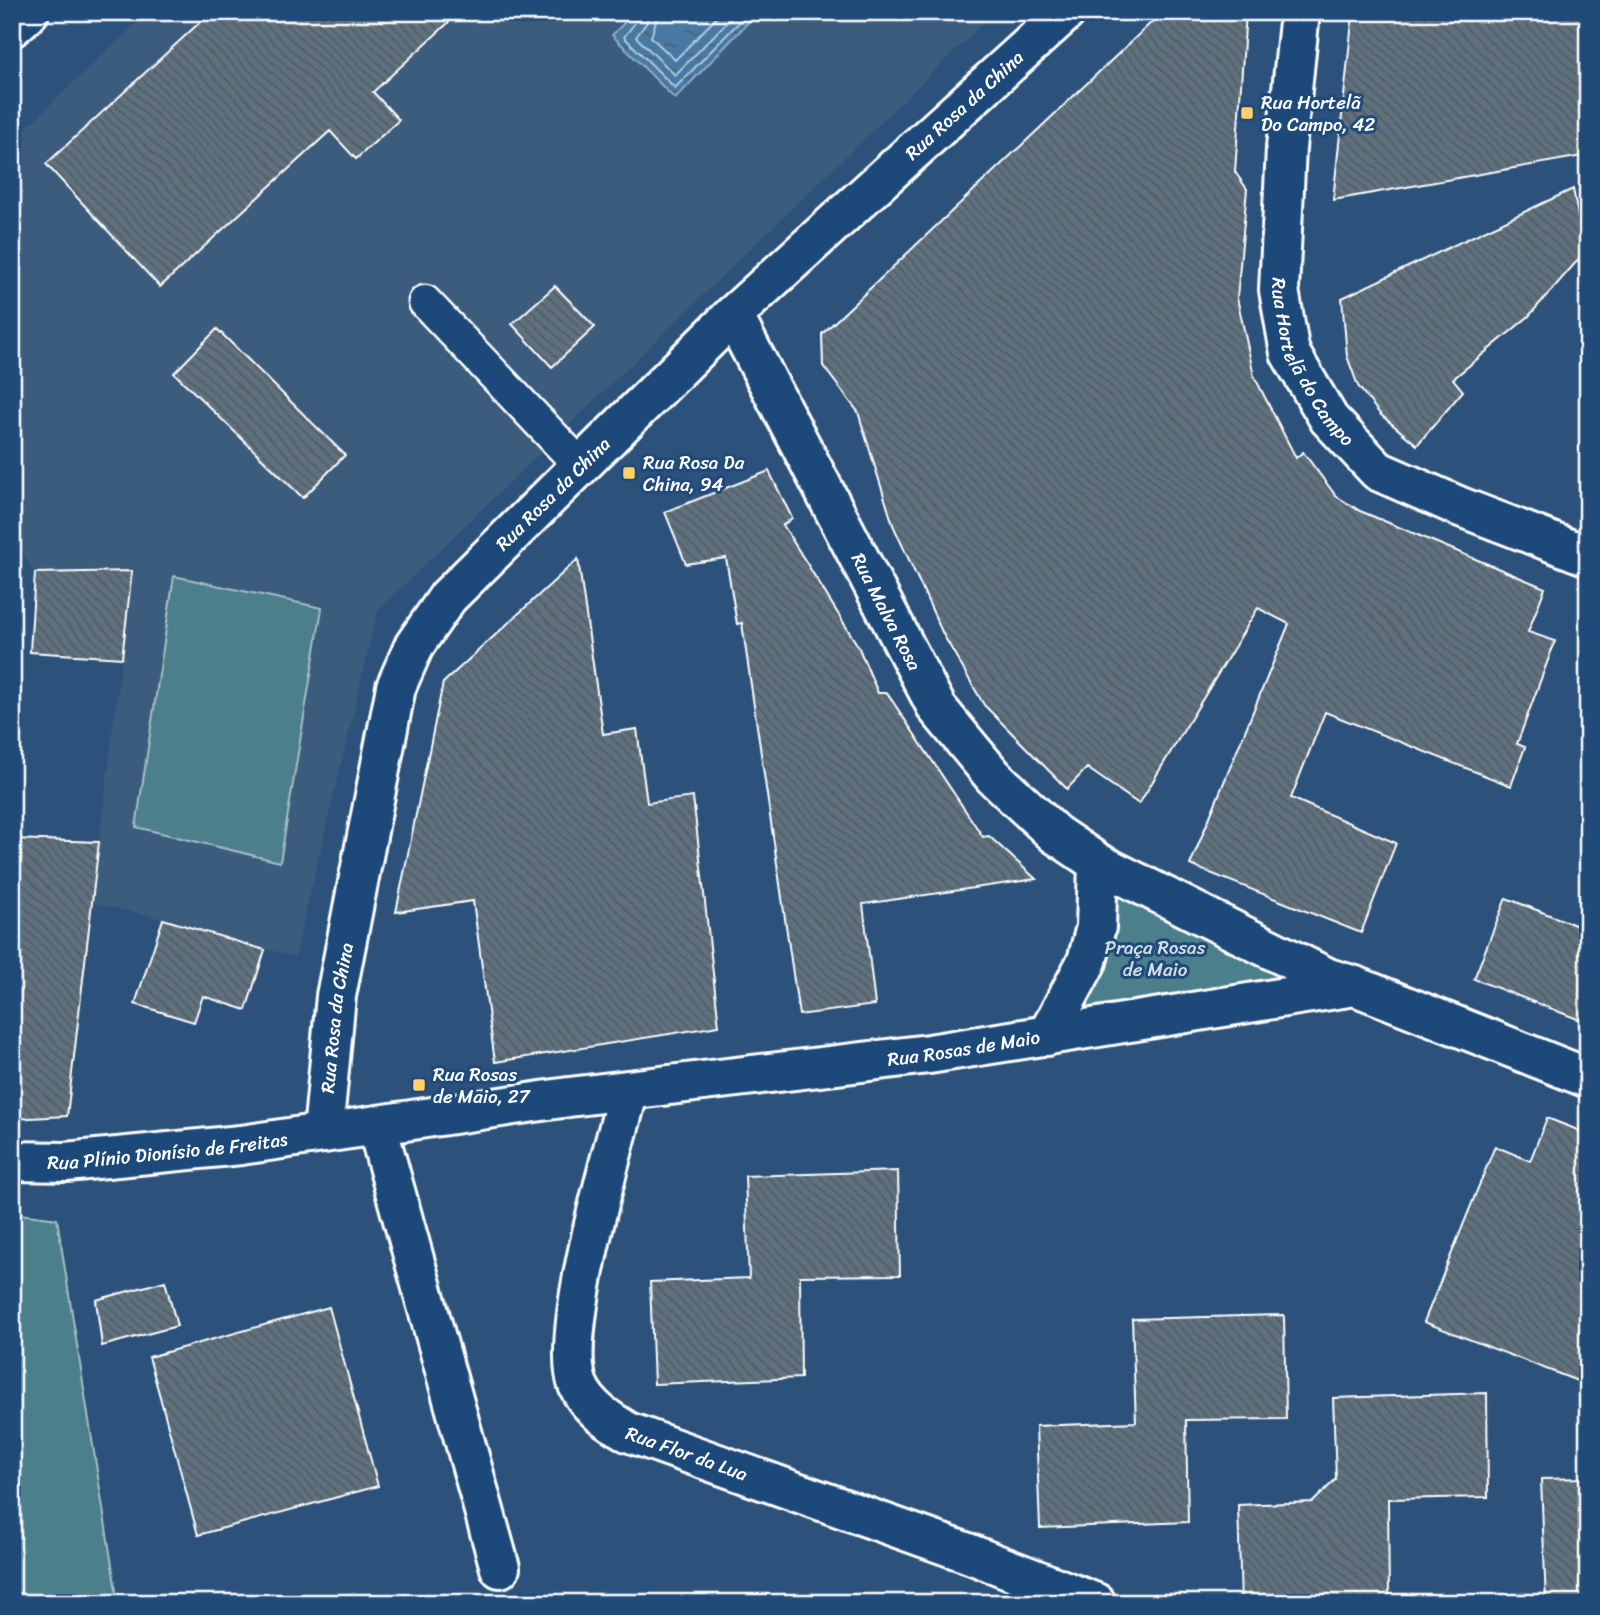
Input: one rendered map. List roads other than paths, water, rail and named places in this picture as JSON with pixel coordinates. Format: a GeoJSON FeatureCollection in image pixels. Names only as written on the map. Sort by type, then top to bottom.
{"type":"FeatureCollection","features":[{"type":"Feature","properties":{"kind":"street"},"geometry":{"type":"LineString","coordinates":[[12,27],[29,12]]}},
{"type":"Feature","properties":{"kind":"street","name":"Rua Rosa da China"},"geometry":{"type":"LineString","coordinates":[[323,1133],[336,996],[396,687],[414,646],[448,597],[733,315],[1066,12]]}},
{"type":"Feature","properties":{"kind":"street","name":"Rua Hortelã do Campo"},"geometry":{"type":"LineString","coordinates":[[1300,12],[1286,148],[1279,290],[1290,352],[1329,419],[1378,471],[1458,506],[1588,556]]}},
{"type":"Feature","properties":{"kind":"street","name":"Rua Malva Rosa"},"geometry":{"type":"LineString","coordinates":[[733,315],[937,708],[994,777],[1055,834],[1098,863],[1328,978],[1355,986]]}},
{"type":"Feature","properties":{"kind":"street"},"geometry":{"type":"LineString","coordinates":[[1048,1036],[1087,961],[1096,927],[1098,863]]}},
{"type":"Feature","properties":{"kind":"street"},"geometry":{"type":"LineString","coordinates":[[1355,986],[1588,1077]]}},
{"type":"Feature","properties":{"kind":"street","name":"Rua Rosas de Maio"},"geometry":{"type":"LineString","coordinates":[[323,1133],[629,1090],[929,1054],[1355,986]]}},
{"type":"Feature","properties":{"kind":"street","name":"Rua Flor da Lua"},"geometry":{"type":"LineString","coordinates":[[629,1090],[588,1248],[574,1349],[578,1384],[600,1416],[628,1432],[965,1552],[1096,1603]]}},
{"type":"Feature","properties":{"kind":"street"},"geometry":{"type":"LineString","coordinates":[[377,1126],[500,1568]]}},
{"type":"Feature","properties":{"kind":"street","name":"Rua Plínio Dionísio de Freitas"},"geometry":{"type":"LineString","coordinates":[[12,1161],[66,1162],[180,1152],[323,1133]]}},
{"type":"Feature","properties":{"kind":"lane"},"geometry":{"type":"LineString","coordinates":[[425,302],[580,465]]}},
{"type":"Feature","properties":{"kind":"water"},"geometry":{"type":"Polygon","coordinates":[[[635,12],[758,12],[675,99],[612,35],[635,12]]]}},
{"type":"Feature","properties":{"kind":"place","name":"Rua Hortelã Do Campo, 42"},"geometry":{"type":"Point","coordinates":[1247,113]}},
{"type":"Feature","properties":{"kind":"place","name":"Rua Rosa Da China, 94"},"geometry":{"type":"Point","coordinates":[629,473]}},
{"type":"Feature","properties":{"kind":"place","name":"Rua Rosas de Maio, 27"},"geometry":{"type":"Point","coordinates":[419,1085]}},
{"type":"Feature","properties":{"kind":"park label","name":"Praça Rosas de Maio"},"geometry":{"type":"Point","coordinates":[1155,958]}}]}
